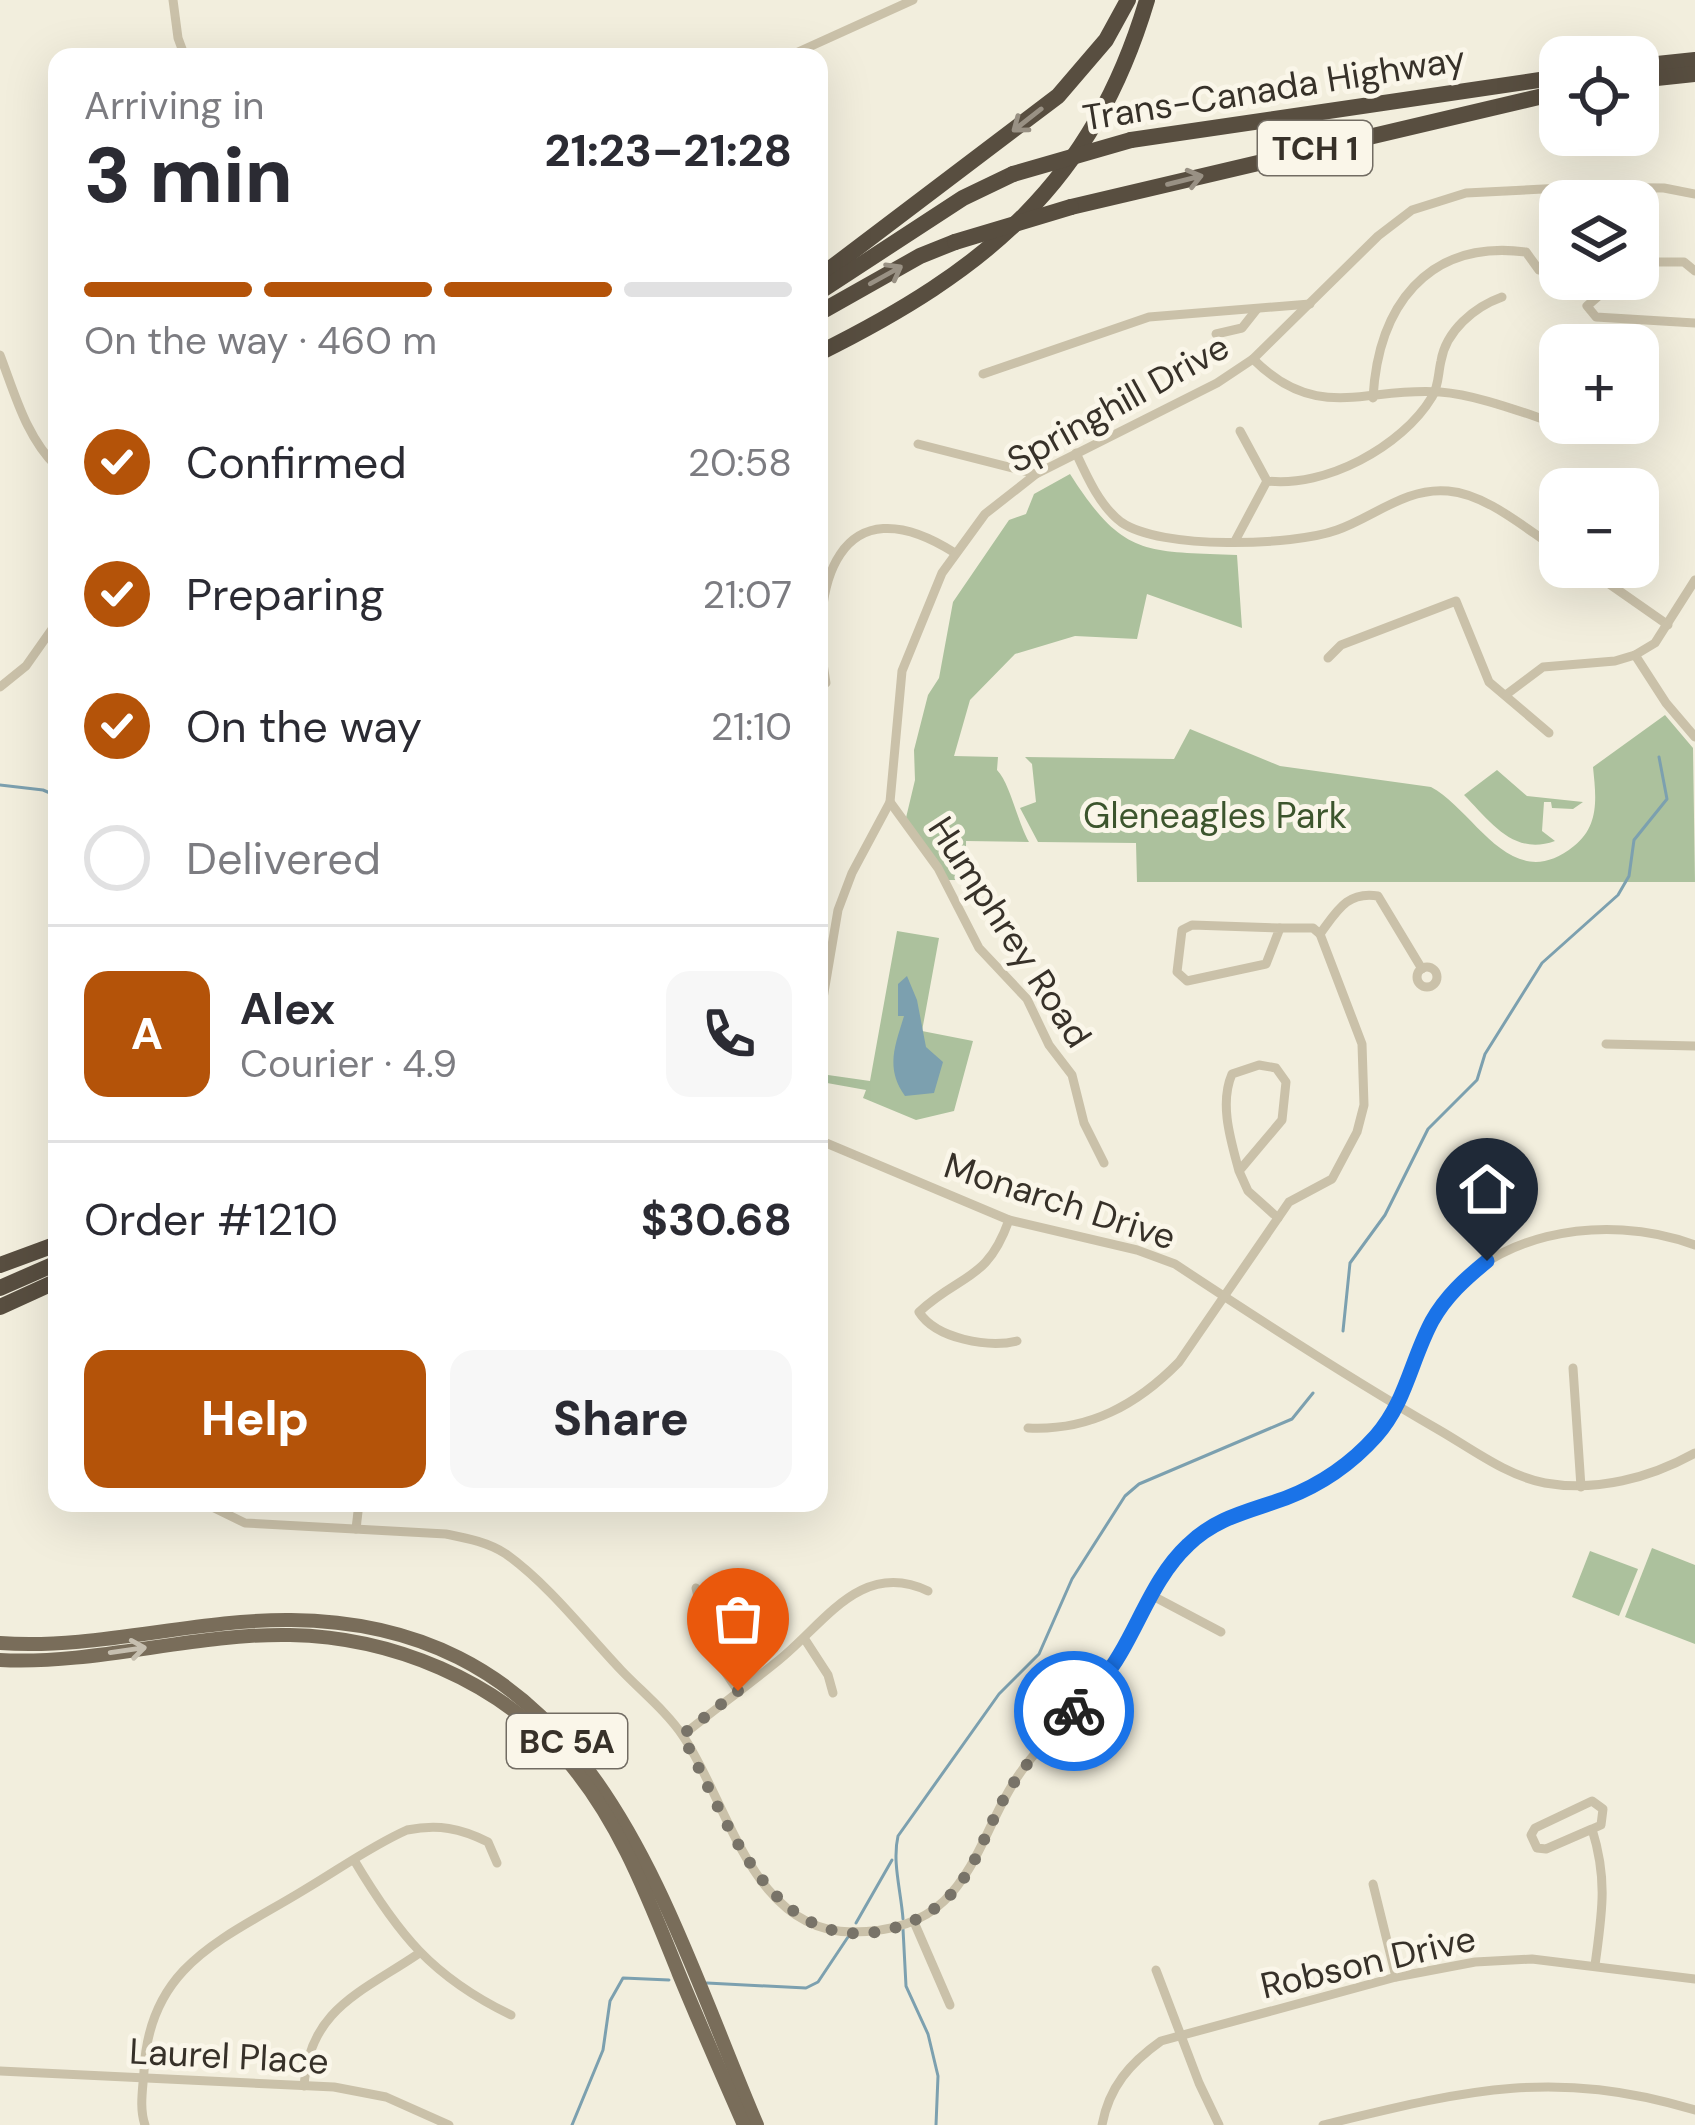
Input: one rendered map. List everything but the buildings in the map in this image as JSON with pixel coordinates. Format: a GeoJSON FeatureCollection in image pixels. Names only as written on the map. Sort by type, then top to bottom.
{"type":"FeatureCollection","features":[{"type":"Feature","properties":{"kind":"highway"},"geometry":{"type":"LineString","coordinates":[[828,271],[1058,95],[1106,40],[1127,0]]}},
{"type":"Feature","properties":{"kind":"highway"},"geometry":{"type":"LineString","coordinates":[[828,348],[939,286],[1008,234],[1040,202],[1092,131],[1116,88],[1147,0]]}},
{"type":"Feature","properties":{"kind":"highway"},"geometry":{"type":"LineString","coordinates":[[1659,64],[1695,60]]}},
{"type":"Feature","properties":{"kind":"highway"},"geometry":{"type":"LineString","coordinates":[[1659,78],[1695,74]]}},
{"type":"Feature","properties":{"kind":"highway","name":"Trans-Canada Highway"},"geometry":{"type":"LineString","coordinates":[[828,286],[963,198],[1013,174],[1131,140],[1539,80]]}},
{"type":"Feature","properties":{"kind":"highway","name":"Trans-Canada Highway"},"geometry":{"type":"LineString","coordinates":[[828,309],[920,256],[1071,207],[1539,97]]}},
{"type":"Feature","properties":{"kind":"highway"},"geometry":{"type":"LineString","coordinates":[[0,1261],[48,1252]]}},
{"type":"Feature","properties":{"kind":"highway"},"geometry":{"type":"LineString","coordinates":[[0,1288],[48,1256]]}},
{"type":"Feature","properties":{"kind":"highway"},"geometry":{"type":"LineString","coordinates":[[0,1307],[48,1285]]}},
{"type":"Feature","properties":{"kind":"main road","name":"BC 5A"},"geometry":{"type":"LineString","coordinates":[[0,1643],[77,1641],[231,1622],[333,1622],[416,1641],[496,1681],[528,1704],[574,1749],[625,1822],[758,2125]]}},
{"type":"Feature","properties":{"kind":"main road","name":"BC 5A"},"geometry":{"type":"LineString","coordinates":[[0,1660],[37,1661],[227,1637],[288,1635],[372,1644],[460,1677],[542,1734],[597,1801],[651,1904],[743,2125]]}},
{"type":"Feature","properties":{"kind":"street"},"geometry":{"type":"LineString","coordinates":[[173,0],[182,48]]}},
{"type":"Feature","properties":{"kind":"street"},"geometry":{"type":"LineString","coordinates":[[807,48],[913,0]]}},
{"type":"Feature","properties":{"kind":"street","name":"Springhill Drive"},"geometry":{"type":"LineString","coordinates":[[828,969],[838,910],[851,873],[890,802],[902,671],[924,611],[955,553],[985,514],[1036,474],[1217,383],[1253,359],[1392,223],[1412,210],[1466,194],[1582,187],[1664,188],[1695,194]]}},
{"type":"Feature","properties":{"kind":"street"},"geometry":{"type":"LineString","coordinates":[[1373,398],[1385,327],[1419,282],[1451,262],[1492,251],[1526,252],[1539,270]]}},
{"type":"Feature","properties":{"kind":"street"},"geometry":{"type":"LineString","coordinates":[[1659,262],[1684,262],[1695,271]]}},
{"type":"Feature","properties":{"kind":"street"},"geometry":{"type":"LineString","coordinates":[[1267,481],[1300,482],[1346,469],[1418,416],[1436,392],[1448,339],[1473,314],[1502,297]]}},
{"type":"Feature","properties":{"kind":"street"},"geometry":{"type":"LineString","coordinates":[[1594,300],[1587,306],[1596,317],[1695,323]]}},
{"type":"Feature","properties":{"kind":"street"},"geometry":{"type":"LineString","coordinates":[[983,374],[1149,317],[1312,304]]}},
{"type":"Feature","properties":{"kind":"street"},"geometry":{"type":"LineString","coordinates":[[1216,334],[1242,328],[1257,309]]}},
{"type":"Feature","properties":{"kind":"street"},"geometry":{"type":"LineString","coordinates":[[0,355],[25,422],[48,458]]}},
{"type":"Feature","properties":{"kind":"street"},"geometry":{"type":"LineString","coordinates":[[1253,359],[1279,381],[1299,390],[1350,400],[1436,392],[1539,420]]}},
{"type":"Feature","properties":{"kind":"street"},"geometry":{"type":"LineString","coordinates":[[1240,431],[1267,481]]}},
{"type":"Feature","properties":{"kind":"street"},"geometry":{"type":"LineString","coordinates":[[918,444],[1036,474]]}},
{"type":"Feature","properties":{"kind":"street"},"geometry":{"type":"LineString","coordinates":[[1076,453],[1103,503],[1120,521],[1167,538],[1309,538],[1341,529],[1409,495],[1453,490],[1478,499],[1539,538]]}},
{"type":"Feature","properties":{"kind":"street"},"geometry":{"type":"LineString","coordinates":[[1235,541],[1267,481]]}},
{"type":"Feature","properties":{"kind":"street"},"geometry":{"type":"LineString","coordinates":[[828,572],[851,541],[879,530],[905,531],[955,553]]}},
{"type":"Feature","properties":{"kind":"street"},"geometry":{"type":"LineString","coordinates":[[1507,694],[1543,667],[1615,661],[1655,643],[1695,580]]}},
{"type":"Feature","properties":{"kind":"street"},"geometry":{"type":"LineString","coordinates":[[1616,588],[1668,625]]}},
{"type":"Feature","properties":{"kind":"street"},"geometry":{"type":"LineString","coordinates":[[1328,658],[1341,645],[1456,602],[1489,682],[1549,733]]}},
{"type":"Feature","properties":{"kind":"street"},"geometry":{"type":"LineString","coordinates":[[0,687],[26,666],[48,635]]}},
{"type":"Feature","properties":{"kind":"street"},"geometry":{"type":"LineString","coordinates":[[1635,655],[1695,737]]}},
{"type":"Feature","properties":{"kind":"street","name":"Humphrey Road"},"geometry":{"type":"LineString","coordinates":[[890,802],[938,868],[979,948],[1028,998],[1049,1045],[1072,1075],[1084,1123],[1105,1163]]}},
{"type":"Feature","properties":{"kind":"street"},"geometry":{"type":"LineString","coordinates":[[1320,934],[1344,902],[1360,893],[1378,896],[1421,969]]}},
{"type":"Feature","properties":{"kind":"street"},"geometry":{"type":"LineString","coordinates":[[1028,1428],[1054,1429],[1095,1420],[1157,1384],[1179,1362],[1289,1202],[1332,1179],[1357,1132],[1365,1088],[1362,1044],[1320,934],[1312,928],[1192,925],[1182,930],[1178,942],[1177,971],[1186,981],[1200,981],[1266,964],[1280,928]]}},
{"type":"Feature","properties":{"kind":"street"},"geometry":{"type":"LineString","coordinates":[[1606,1045],[1695,1046]]}},
{"type":"Feature","properties":{"kind":"street"},"geometry":{"type":"LineString","coordinates":[[1239,1171],[1282,1120],[1286,1082],[1276,1068],[1232,1074],[1225,1089],[1239,1171],[1248,1191],[1278,1218]]}},
{"type":"Feature","properties":{"kind":"street","name":"Monarch Drive"},"geometry":{"type":"LineString","coordinates":[[828,1144],[1009,1220],[1137,1250],[1174,1264],[1398,1407],[1508,1470],[1540,1482],[1581,1487]]}},
{"type":"Feature","properties":{"kind":"street"},"geometry":{"type":"LineString","coordinates":[[1009,1220],[987,1265],[919,1312],[924,1321],[968,1341],[993,1347],[1017,1341]]}},
{"type":"Feature","properties":{"kind":"street"},"geometry":{"type":"LineString","coordinates":[[222,1512],[245,1523],[446,1534],[505,1553],[682,1735],[747,1856],[777,1900],[800,1917],[846,1933],[880,1931],[914,1922],[942,1903],[964,1878],[1014,1781],[1105,1677],[1150,1594],[1188,1544],[1215,1524],[1285,1498],[1349,1463],[1398,1407],[1431,1322],[1455,1287],[1487,1261],[1528,1240],[1570,1232],[1630,1230],[1695,1244]]}},
{"type":"Feature","properties":{"kind":"street"},"geometry":{"type":"LineString","coordinates":[[1574,1369],[1581,1487],[1627,1480],[1695,1453]]}},
{"type":"Feature","properties":{"kind":"street"},"geometry":{"type":"LineString","coordinates":[[356,1529],[357,1512]]}},
{"type":"Feature","properties":{"kind":"street"},"geometry":{"type":"LineString","coordinates":[[682,1735],[804,1638],[843,1599],[872,1586],[908,1581],[928,1591]]}},
{"type":"Feature","properties":{"kind":"street"},"geometry":{"type":"LineString","coordinates":[[696,1588],[711,1651],[738,1691]]}},
{"type":"Feature","properties":{"kind":"street"},"geometry":{"type":"LineString","coordinates":[[1150,1594],[1222,1632]]}},
{"type":"Feature","properties":{"kind":"street"},"geometry":{"type":"LineString","coordinates":[[804,1638],[828,1675],[833,1693]]}},
{"type":"Feature","properties":{"kind":"street"},"geometry":{"type":"LineString","coordinates":[[1592,1801],[1604,1816],[1592,1829],[1546,1849],[1532,1842],[1535,1828],[1592,1801]]}},
{"type":"Feature","properties":{"kind":"street"},"geometry":{"type":"LineString","coordinates":[[141,2122],[152,2017],[171,1980],[206,1949],[388,1838],[428,1826],[466,1832],[488,1842],[497,1863]]}},
{"type":"Feature","properties":{"kind":"street"},"geometry":{"type":"LineString","coordinates":[[1592,1829],[1605,1892],[1595,1965]]}},
{"type":"Feature","properties":{"kind":"street"},"geometry":{"type":"LineString","coordinates":[[354,1860],[394,1926],[418,1954],[449,1981],[511,2015]]}},
{"type":"Feature","properties":{"kind":"street"},"geometry":{"type":"LineString","coordinates":[[1373,1884],[1396,1977]]}},
{"type":"Feature","properties":{"kind":"street"},"geometry":{"type":"LineString","coordinates":[[914,1922],[950,2005]]}},
{"type":"Feature","properties":{"kind":"street"},"geometry":{"type":"LineString","coordinates":[[304,2086],[308,2050],[328,2016],[418,1954]]}},
{"type":"Feature","properties":{"kind":"street","name":"Robson Drive"},"geometry":{"type":"LineString","coordinates":[[1102,2125],[1106,2104],[1138,2057],[1180,2034],[1396,1977],[1475,1962],[1532,1959],[1695,1979]]}},
{"type":"Feature","properties":{"kind":"street"},"geometry":{"type":"LineString","coordinates":[[1156,1970],[1219,2125]]}},
{"type":"Feature","properties":{"kind":"street","name":"Laurel Place"},"geometry":{"type":"LineString","coordinates":[[0,2071],[304,2086],[386,2097],[449,2125]]}},
{"type":"Feature","properties":{"kind":"street"},"geometry":{"type":"LineString","coordinates":[[1323,2125],[1452,2093],[1519,2085],[1576,2086],[1655,2098],[1695,2110]]}},
{"type":"Feature","properties":{"kind":"green space","name":"Gleneagles Park"},"geometry":{"type":"Polygon","coordinates":[[[1070,474],[1105,521],[1139,544],[1237,555],[1242,628],[1147,594],[1137,639],[1075,636],[1015,654],[970,700],[954,756],[998,757],[997,770],[1029,842],[966,841],[966,880],[943,880],[905,822],[915,780],[914,750],[928,695],[939,678],[953,602],[1009,520],[1026,514],[1034,494],[1070,474]]]}},
{"type":"Feature","properties":{"kind":"green space","name":"Gleneagles Park"},"geometry":{"type":"Polygon","coordinates":[[[1665,715],[1693,748],[1695,882],[1137,882],[1136,843],[1038,842],[1020,808],[1036,802],[1032,764],[1025,757],[1174,759],[1190,729],[1280,766],[1431,787],[1513,856],[1531,862],[1552,859],[1574,846],[1588,829],[1595,800],[1593,767],[1665,715]]]}},
{"type":"Feature","properties":{"kind":"green space"},"geometry":{"type":"Polygon","coordinates":[[[1497,770],[1527,796],[1583,802],[1573,809],[1552,808],[1551,802],[1544,802],[1542,831],[1555,841],[1527,844],[1515,840],[1464,795],[1497,770]]]}},
{"type":"Feature","properties":{"kind":"green space"},"geometry":{"type":"Polygon","coordinates":[[[897,931],[939,938],[922,1031],[973,1041],[954,1111],[916,1120],[863,1098],[866,1090],[828,1083],[828,1075],[870,1081],[897,931]]]}},
{"type":"Feature","properties":{"kind":"green space"},"geometry":{"type":"Polygon","coordinates":[[[1652,1548],[1695,1565],[1695,1644],[1625,1617],[1652,1548]]]}},
{"type":"Feature","properties":{"kind":"green space"},"geometry":{"type":"Polygon","coordinates":[[[1590,1551],[1638,1569],[1619,1616],[1572,1597],[1590,1551]]]}},
{"type":"Feature","properties":{"kind":"water"},"geometry":{"type":"Polygon","coordinates":[[[907,976],[926,1047],[943,1062],[934,1093],[905,1096],[895,1076],[894,1057],[904,1016],[898,1016],[898,984],[907,976]]]}},
{"type":"Feature","properties":{"kind":"waterway"},"geometry":{"type":"LineString","coordinates":[[1343,1331],[1350,1263],[1385,1215],[1428,1129],[1477,1080],[1485,1054],[1542,963],[1618,895],[1629,876],[1634,840],[1667,799],[1659,757]]}},
{"type":"Feature","properties":{"kind":"waterway"},"geometry":{"type":"LineString","coordinates":[[0,785],[48,792]]}},
{"type":"Feature","properties":{"kind":"waterway"},"geometry":{"type":"LineString","coordinates":[[903,1919],[896,1866],[898,1836],[999,1694],[1039,1654],[1072,1579],[1125,1496],[1139,1484],[1292,1419],[1313,1393]]}},
{"type":"Feature","properties":{"kind":"waterway"},"geometry":{"type":"LineString","coordinates":[[856,1923],[892,1860]]}},
{"type":"Feature","properties":{"kind":"waterway"},"geometry":{"type":"LineString","coordinates":[[903,1929],[906,1986],[928,2034],[938,2076],[936,2125]]}},
{"type":"Feature","properties":{"kind":"waterway"},"geometry":{"type":"LineString","coordinates":[[707,1983],[806,1988],[818,1982],[850,1934]]}},
{"type":"Feature","properties":{"kind":"waterway"},"geometry":{"type":"LineString","coordinates":[[572,2125],[603,2050],[610,2001],[623,1978],[669,1980]]}},
{"type":"Feature","properties":{"kind":"way so far"},"geometry":{"type":"LineString","coordinates":[[738,1691],[682,1735],[747,1856],[777,1900],[800,1917],[846,1933],[914,1922],[942,1903],[964,1878],[1014,1781],[1074,1711]]}},
{"type":"Feature","properties":{"kind":"route"},"geometry":{"type":"LineString","coordinates":[[1074,1711],[1105,1677],[1150,1594],[1188,1544],[1215,1524],[1320,1482],[1349,1463],[1377,1435],[1398,1407],[1431,1322],[1455,1287],[1487,1261]]}}]}
